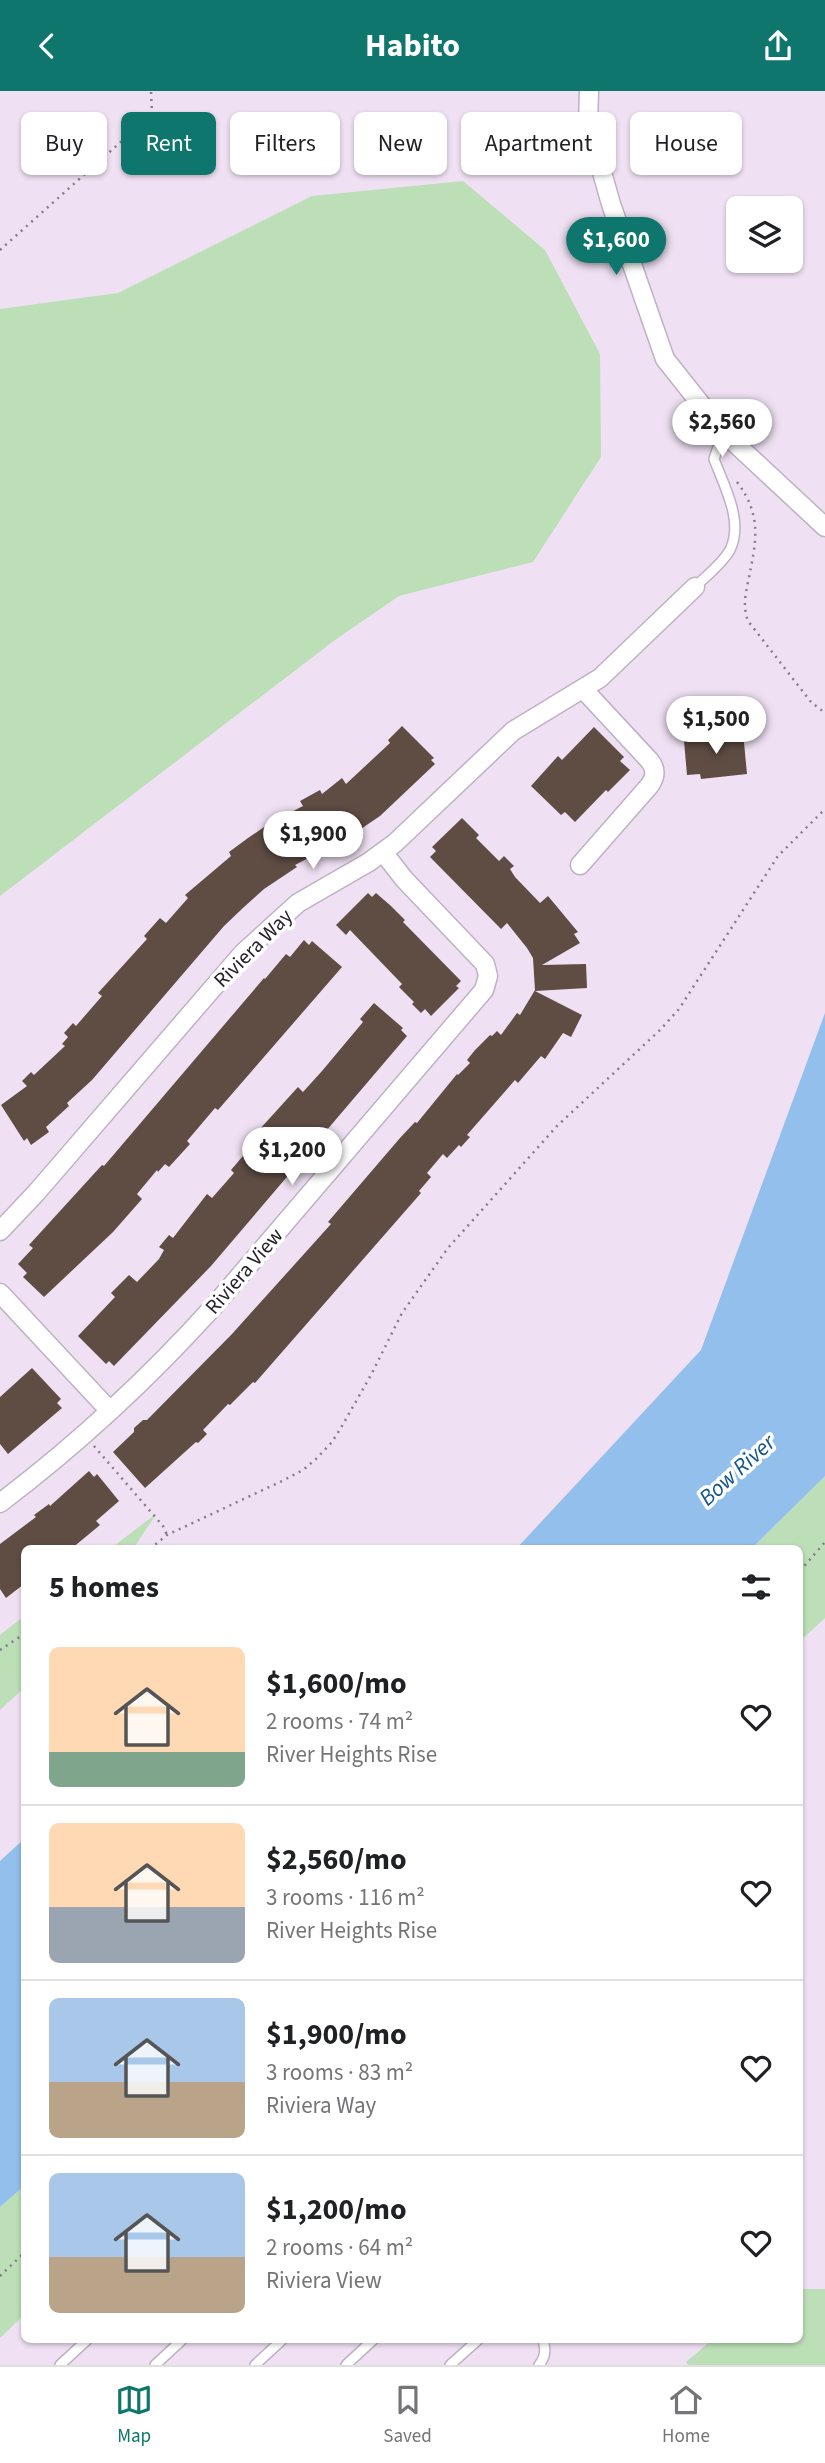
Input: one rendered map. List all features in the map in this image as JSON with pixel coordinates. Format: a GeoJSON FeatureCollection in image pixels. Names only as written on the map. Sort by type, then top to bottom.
{"type":"FeatureCollection","features":[{"type":"Feature","properties":{"kind":"street"},"geometry":{"type":"LineString","coordinates":[[589,91],[588,123],[611,204],[665,359],[723,432],[825,527]]}},
{"type":"Feature","properties":{"kind":"street","name":"Riviera Way"},"geometry":{"type":"LineString","coordinates":[[0,1231],[43,1185],[243,953],[298,904],[383,852],[405,834],[513,731],[584,690],[615,665],[695,587]]}},
{"type":"Feature","properties":{"kind":"street"},"geometry":{"type":"LineString","coordinates":[[580,865],[650,785],[655,772],[649,760],[584,690]]}},
{"type":"Feature","properties":{"kind":"street","name":"Riviera View"},"geometry":{"type":"LineString","coordinates":[[0,1503],[49,1465],[174,1349],[214,1306],[484,990],[488,976],[485,964],[404,879],[383,852]]}},
{"type":"Feature","properties":{"kind":"street"},"geometry":{"type":"LineString","coordinates":[[0,1293],[110,1411]]}},
{"type":"Feature","properties":{"kind":"lane"},"geometry":{"type":"LineString","coordinates":[[695,587],[726,557],[733,540],[732,505],[714,459],[723,432]]}},
{"type":"Feature","properties":{"kind":"lane"},"geometry":{"type":"LineString","coordinates":[[60,2365],[84,2343]]}},
{"type":"Feature","properties":{"kind":"lane"},"geometry":{"type":"LineString","coordinates":[[155,2365],[179,2343]]}},
{"type":"Feature","properties":{"kind":"lane"},"geometry":{"type":"LineString","coordinates":[[254,2365],[279,2343]]}},
{"type":"Feature","properties":{"kind":"lane"},"geometry":{"type":"LineString","coordinates":[[346,2365],[370,2343]]}},
{"type":"Feature","properties":{"kind":"lane"},"geometry":{"type":"LineString","coordinates":[[450,2365],[475,2343]]}},
{"type":"Feature","properties":{"kind":"lane"},"geometry":{"type":"LineString","coordinates":[[539,2365],[543,2360],[544,2343]]}},
{"type":"Feature","properties":{"kind":"path"},"geometry":{"type":"LineString","coordinates":[[0,250],[152,114],[150,91]]}},
{"type":"Feature","properties":{"kind":"path"},"geometry":{"type":"LineString","coordinates":[[732,475],[752,505],[757,536],[746,592],[745,613],[748,621],[811,702],[825,713]]}},
{"type":"Feature","properties":{"kind":"path"},"geometry":{"type":"LineString","coordinates":[[155,1545],[167,1535],[303,1470],[332,1442],[372,1375],[402,1313],[448,1248],[557,1126],[679,1009],[778,856],[825,809]]}},
{"type":"Feature","properties":{"kind":"path"},"geometry":{"type":"LineString","coordinates":[[94,1445],[163,1526],[167,1535]]}},
{"type":"Feature","properties":{"kind":"path"},"geometry":{"type":"LineString","coordinates":[[803,1568],[825,1542]]}},
{"type":"Feature","properties":{"kind":"path"},"geometry":{"type":"LineString","coordinates":[[0,1650],[21,1636]]}},
{"type":"Feature","properties":{"kind":"path"},"geometry":{"type":"LineString","coordinates":[[0,2276],[21,2256]]}},
{"type":"Feature","properties":{"kind":"green space"},"geometry":{"type":"Polygon","coordinates":[[[463,181],[545,250],[600,354],[601,457],[533,562],[399,596],[335,640],[0,896],[0,309],[118,293],[312,196],[463,181]]]}},
{"type":"Feature","properties":{"kind":"green space"},"geometry":{"type":"Polygon","coordinates":[[[825,1476],[825,1618],[803,1638],[803,1545],[755,1545],[825,1476]]]}},
{"type":"Feature","properties":{"kind":"green space"},"geometry":{"type":"Polygon","coordinates":[[[157,1513],[136,1545],[115,1545],[157,1513]]]}},
{"type":"Feature","properties":{"kind":"green space"},"geometry":{"type":"Polygon","coordinates":[[[21,1618],[21,1691],[0,1710],[0,1635],[21,1618]]]}},
{"type":"Feature","properties":{"kind":"green space"},"geometry":{"type":"Polygon","coordinates":[[[21,2189],[21,2318],[0,2338],[0,2207],[21,2189]]]}},
{"type":"Feature","properties":{"kind":"green space"},"geometry":{"type":"Polygon","coordinates":[[[803,2289],[825,2289],[825,2365],[688,2365],[686,2362],[708,2343],[803,2343],[803,2289]]]}},
{"type":"Feature","properties":{"kind":"water","name":"Bow River"},"geometry":{"type":"Polygon","coordinates":[[[825,1013],[825,1476],[755,1545],[520,1545],[701,1350],[825,1013]]]}},
{"type":"Feature","properties":{"kind":"water"},"geometry":{"type":"Polygon","coordinates":[[[21,1842],[21,2189],[0,2207],[0,1861],[21,1842]]]}},
{"type":"Feature","properties":{"kind":"building"},"geometry":{"type":"Polygon","coordinates":[[[402,726],[434,758],[431,760],[435,764],[380,816],[352,835],[295,865],[297,867],[264,889],[244,907],[224,926],[92,1080],[67,1103],[69,1106],[46,1127],[49,1132],[31,1145],[27,1138],[24,1141],[1,1105],[27,1086],[22,1081],[31,1072],[34,1075],[65,1046],[62,1044],[68,1037],[64,1033],[73,1023],[76,1026],[102,996],[98,993],[147,939],[144,936],[160,918],[166,923],[188,898],[185,895],[231,856],[229,852],[248,838],[303,806],[300,801],[320,790],[322,794],[342,778],[346,784],[390,743],[388,740],[402,726]]]}},
{"type":"Feature","properties":{"kind":"building"},"geometry":{"type":"Polygon","coordinates":[[[594,727],[624,757],[620,761],[630,770],[575,822],[565,812],[561,815],[531,786],[558,756],[562,760],[594,727]]]}},
{"type":"Feature","properties":{"kind":"building"},"geometry":{"type":"Polygon","coordinates":[[[743,732],[747,774],[701,779],[700,774],[687,775],[684,741],[697,740],[697,736],[743,732]]]}},
{"type":"Feature","properties":{"kind":"building"},"geometry":{"type":"Polygon","coordinates":[[[462,818],[479,835],[476,838],[499,861],[504,856],[514,866],[510,869],[515,877],[540,903],[548,896],[578,932],[574,934],[580,943],[542,965],[586,964],[587,988],[535,991],[582,1015],[571,1037],[563,1033],[545,1059],[541,1056],[518,1083],[515,1080],[467,1135],[470,1137],[461,1147],[459,1145],[447,1158],[443,1154],[427,1173],[431,1177],[419,1191],[421,1193],[255,1383],[228,1404],[203,1430],[207,1434],[198,1443],[145,1488],[113,1452],[134,1432],[134,1428],[147,1420],[232,1334],[331,1224],[328,1222],[400,1138],[417,1123],[457,1074],[470,1063],[467,1060],[475,1050],[490,1035],[497,1031],[501,1035],[517,1013],[520,1015],[535,990],[533,958],[527,948],[507,923],[501,929],[430,857],[436,851],[432,847],[462,818]]]}},
{"type":"Feature","properties":{"kind":"building"},"geometry":{"type":"Polygon","coordinates":[[[368,893],[372,897],[376,893],[391,906],[405,920],[403,922],[461,981],[456,986],[459,988],[431,1016],[425,1009],[421,1013],[412,1004],[414,1002],[399,987],[402,984],[350,930],[346,935],[336,925],[368,893]]]}},
{"type":"Feature","properties":{"kind":"building"},"geometry":{"type":"Polygon","coordinates":[[[304,940],[309,945],[312,941],[342,967],[218,1110],[215,1108],[187,1141],[190,1144],[169,1167],[165,1164],[158,1172],[157,1170],[137,1194],[142,1199],[113,1232],[44,1297],[23,1277],[27,1273],[18,1264],[33,1248],[29,1245],[102,1165],[104,1166],[264,978],[286,954],[290,957],[304,940]]]}},
{"type":"Feature","properties":{"kind":"building"},"geometry":{"type":"Polygon","coordinates":[[[374,1003],[403,1028],[401,1030],[407,1036],[211,1266],[114,1366],[109,1361],[106,1364],[78,1336],[115,1297],[111,1293],[129,1275],[137,1282],[159,1259],[164,1250],[159,1247],[169,1235],[173,1238],[207,1194],[212,1198],[234,1173],[231,1170],[254,1143],[250,1140],[298,1087],[303,1092],[363,1022],[360,1019],[374,1003]]]}},
{"type":"Feature","properties":{"kind":"building"},"geometry":{"type":"Polygon","coordinates":[[[32,1368],[61,1399],[57,1403],[62,1408],[8,1454],[0,1444],[0,1397],[32,1368]]]}},
{"type":"Feature","properties":{"kind":"building"},"geometry":{"type":"Polygon","coordinates":[[[89,1471],[94,1477],[97,1474],[119,1501],[96,1521],[100,1525],[76,1545],[21,1545],[21,1586],[6,1598],[0,1589],[0,1544],[36,1517],[34,1515],[49,1504],[50,1506],[89,1471]]]}}]}
